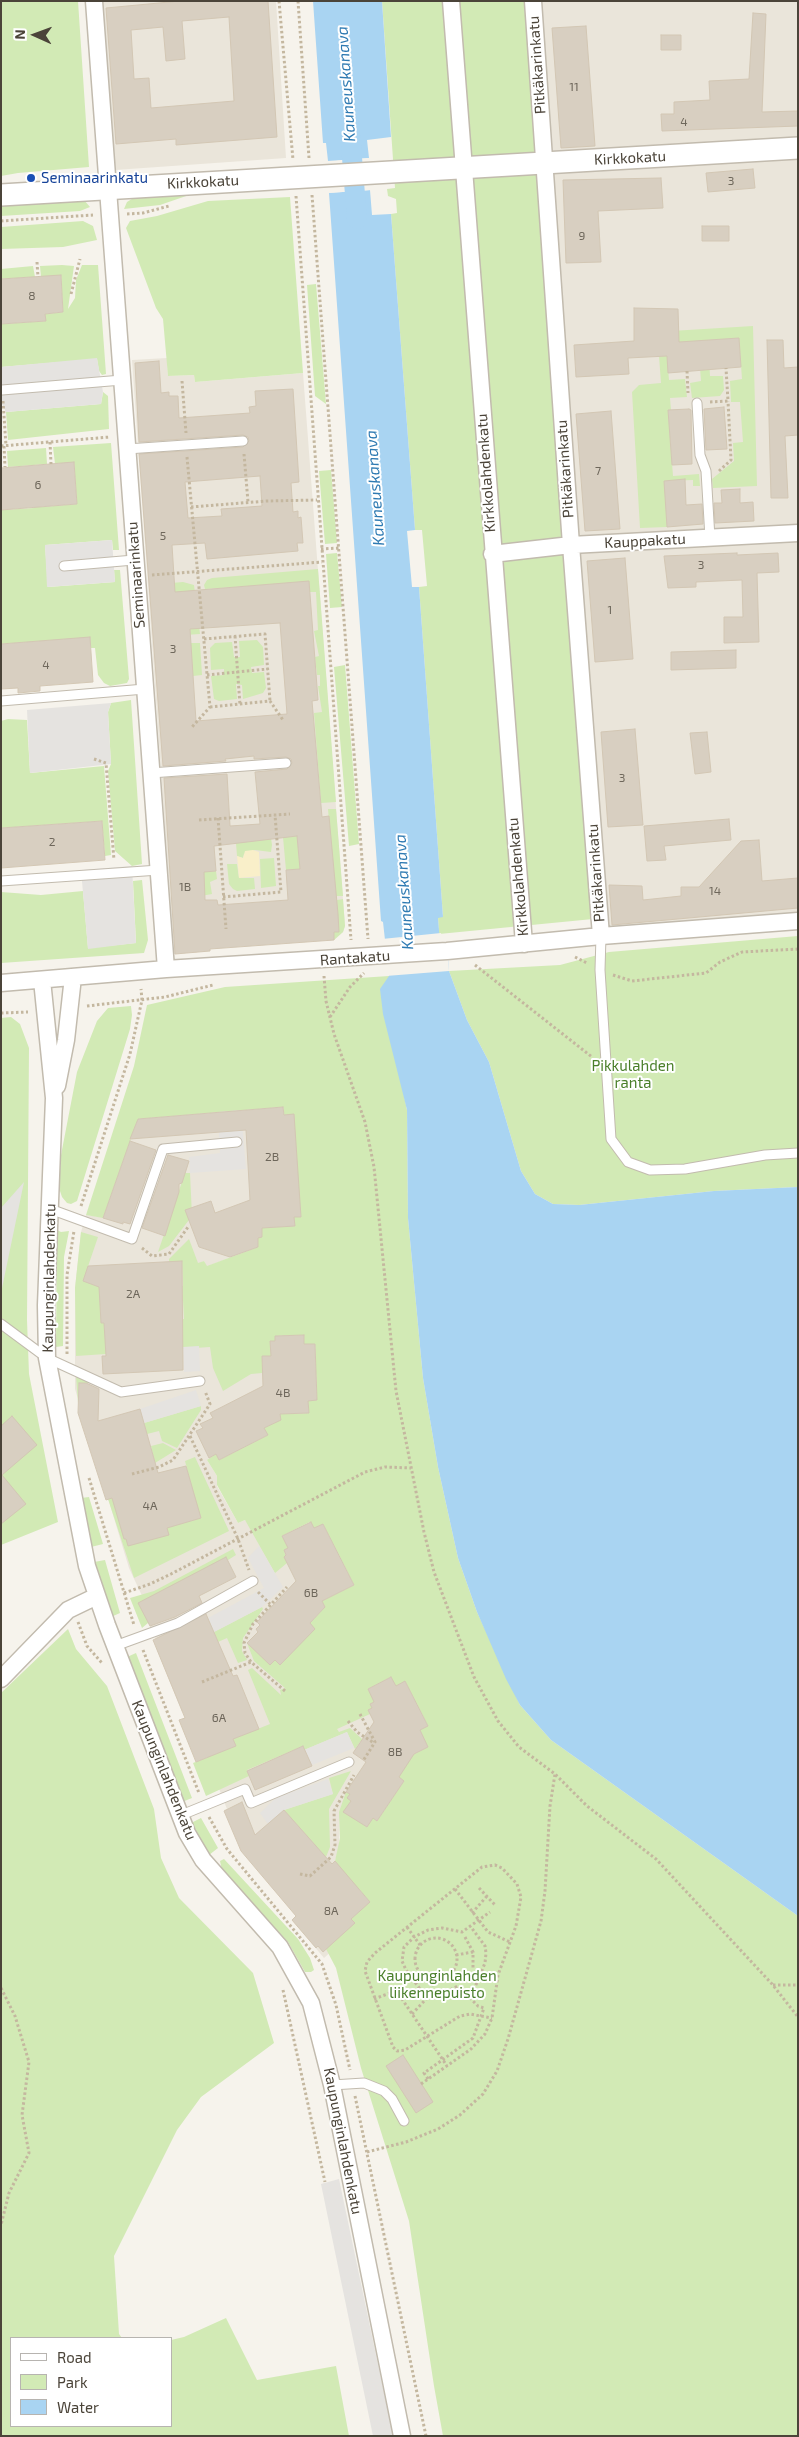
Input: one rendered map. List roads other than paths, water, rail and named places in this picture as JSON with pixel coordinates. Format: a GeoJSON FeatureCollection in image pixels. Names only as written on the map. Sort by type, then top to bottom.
{"type":"FeatureCollection","features":[{"type":"Feature","properties":{"kind":"street","name":"Seminaarinkatu"},"geometry":{"type":"LineString","coordinates":[[94,1],[102,188],[122,380],[166,969]]}},
{"type":"Feature","properties":{"kind":"street","name":"Kirkkolahdenkatu"},"geometry":{"type":"LineString","coordinates":[[451,1],[492,554],[524,944]]}},
{"type":"Feature","properties":{"kind":"street","name":"Pitkäkarinkatu"},"geometry":{"type":"LineString","coordinates":[[533,1],[571,545],[601,936]]}},
{"type":"Feature","properties":{"kind":"street","name":"Kirkkokatu"},"geometry":{"type":"LineString","coordinates":[[1,195],[798,148]]}},
{"type":"Feature","properties":{"kind":"street","name":"Kauppakatu"},"geometry":{"type":"LineString","coordinates":[[492,554],[571,545],[798,533]]}},
{"type":"Feature","properties":{"kind":"street","name":"Rantakatu"},"geometry":{"type":"LineString","coordinates":[[1,983],[166,969],[373,957],[601,936],[798,921]]}},
{"type":"Feature","properties":{"kind":"street","name":"Kaupunginlahdenkatu"},"geometry":{"type":"LineString","coordinates":[[54,1098],[71,1008],[73,977]]}},
{"type":"Feature","properties":{"kind":"street","name":"Kaupunginlahdenkatu"},"geometry":{"type":"LineString","coordinates":[[42,980],[54,1098],[47,1358],[87,1566],[179,1816],[203,1860],[280,1947],[303,1986],[317,2020],[332,2085],[402,2436]]}},
{"type":"Feature","properties":{"kind":"street"},"geometry":{"type":"LineString","coordinates":[[1,1679],[58,1620],[74,1608],[97,1596]]}},
{"type":"Feature","properties":{"kind":"lane"},"geometry":{"type":"LineString","coordinates":[[2,390],[122,380]]}},
{"type":"Feature","properties":{"kind":"lane"},"geometry":{"type":"LineString","coordinates":[[696,403],[700,455],[706,480],[710,538]]}},
{"type":"Feature","properties":{"kind":"lane"},"geometry":{"type":"LineString","coordinates":[[127,449],[243,441]]}},
{"type":"Feature","properties":{"kind":"lane"},"geometry":{"type":"LineString","coordinates":[[64,566],[134,560]]}},
{"type":"Feature","properties":{"kind":"lane"},"geometry":{"type":"LineString","coordinates":[[1,701],[145,689]]}},
{"type":"Feature","properties":{"kind":"lane"},"geometry":{"type":"LineString","coordinates":[[151,773],[286,763]]}},
{"type":"Feature","properties":{"kind":"lane"},"geometry":{"type":"LineString","coordinates":[[1,881],[159,870]]}},
{"type":"Feature","properties":{"kind":"lane"},"geometry":{"type":"LineString","coordinates":[[601,936],[600,970],[611,1140],[628,1162],[650,1170],[685,1169],[764,1155],[798,1153]]}},
{"type":"Feature","properties":{"kind":"lane"},"geometry":{"type":"LineString","coordinates":[[50,1209],[132,1239],[163,1149],[238,1142]]}},
{"type":"Feature","properties":{"kind":"lane"},"geometry":{"type":"LineString","coordinates":[[1,1324],[47,1358],[121,1392],[200,1381]]}},
{"type":"Feature","properties":{"kind":"lane"},"geometry":{"type":"LineString","coordinates":[[116,1646],[137,1636],[178,1623],[253,1581]]}},
{"type":"Feature","properties":{"kind":"lane"},"geometry":{"type":"LineString","coordinates":[[179,1816],[245,1789],[251,1802],[349,1762]]}},
{"type":"Feature","properties":{"kind":"lane"},"geometry":{"type":"LineString","coordinates":[[332,2085],[353,2082],[364,2083],[384,2091],[392,2099],[404,2121]]}},
{"type":"Feature","properties":{"kind":"water"},"geometry":{"type":"Polygon","coordinates":[[[313,1],[382,1],[391,137],[367,140],[369,158],[328,161],[326,143],[323,143],[313,1]]]}},
{"type":"Feature","properties":{"kind":"water"},"geometry":{"type":"Polygon","coordinates":[[[370,190],[372,215],[391,214],[415,530],[407,531],[412,587],[419,587],[443,917],[438,918],[441,956],[448,956],[449,971],[467,1020],[489,1062],[521,1171],[535,1194],[553,1204],[579,1205],[714,1191],[798,1187],[798,1916],[551,1740],[520,1705],[506,1679],[477,1612],[458,1558],[438,1467],[423,1378],[408,1218],[407,1110],[383,1014],[380,989],[389,976],[383,922],[381,921],[329,193],[370,190]]]}},
{"type":"Feature","properties":{"kind":"waterway","name":"Kauneuskanava"},"geometry":{"type":"LineString","coordinates":[[350,133],[357,219]]}},
{"type":"Feature","properties":{"kind":"place","name":"Seminaarinkatu"},"geometry":{"type":"Point","coordinates":[31,178]}},
{"type":"Feature","properties":{"kind":"park label","name":"Pikkulahden ranta"},"geometry":{"type":"Point","coordinates":[633,1074]}},
{"type":"Feature","properties":{"kind":"park label","name":"Kaupunginlahden liikennepuisto"},"geometry":{"type":"Point","coordinates":[437,1984]}}]}
